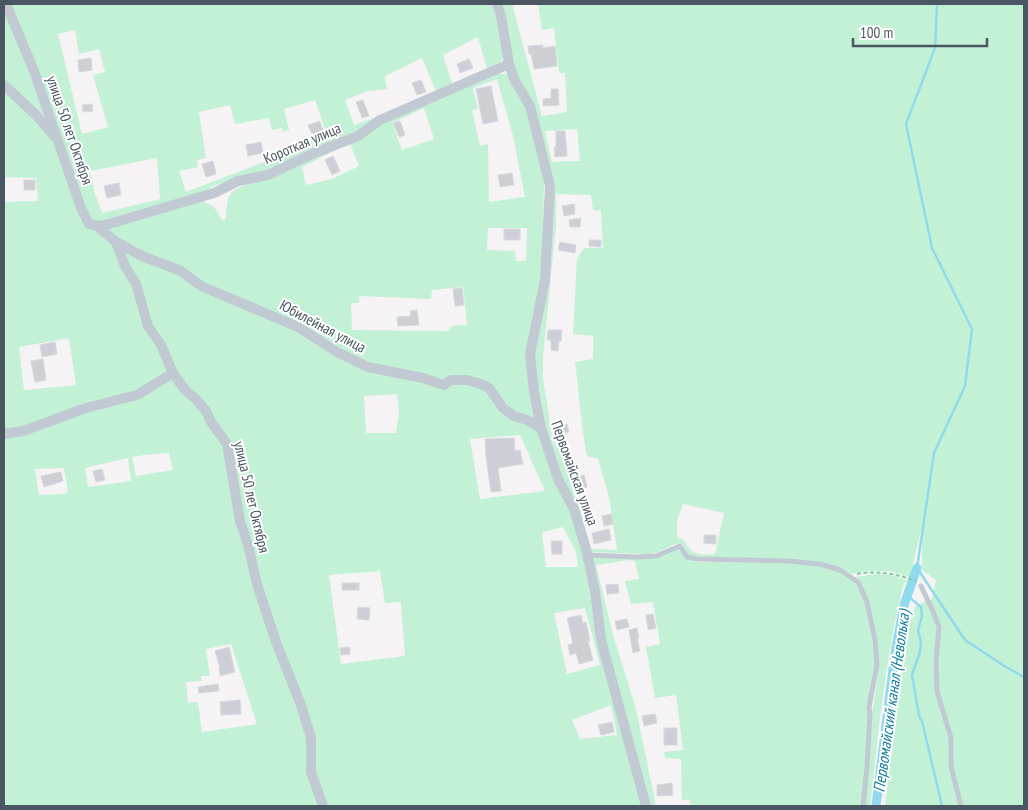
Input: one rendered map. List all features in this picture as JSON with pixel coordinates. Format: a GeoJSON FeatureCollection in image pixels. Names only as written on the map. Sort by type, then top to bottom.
{"type":"FeatureCollection","features":[{"type":"Feature","properties":{"kind":"street","name":"улица 50 лет Октября"},"geometry":{"type":"LineString","coordinates":[[6,4],[34,71],[56,139],[81,208],[89,224],[97,226],[116,242],[136,284],[148,326],[161,345],[174,373],[185,390],[206,411],[211,422],[228,444],[240,521],[276,642],[301,705],[311,738],[311,772],[323,806]]}},
{"type":"Feature","properties":{"kind":"street","name":"Первомайская улица"},"geometry":{"type":"LineString","coordinates":[[497,4],[501,16],[509,64],[514,79],[530,106],[550,186],[545,280],[530,354],[534,392],[541,428],[558,479],[574,509],[587,555],[595,591],[601,640],[646,806]]}},
{"type":"Feature","properties":{"kind":"street","name":"Короткая улица"},"geometry":{"type":"LineString","coordinates":[[97,226],[214,193],[238,181],[268,176],[312,154],[358,136],[380,120],[509,64]]}},
{"type":"Feature","properties":{"kind":"street"},"geometry":{"type":"LineString","coordinates":[[4,85],[36,115],[56,139]]}},
{"type":"Feature","properties":{"kind":"street","name":"Юбилейная улица"},"geometry":{"type":"LineString","coordinates":[[116,242],[142,256],[181,271],[202,286],[298,327],[337,352],[368,367],[423,378],[444,385],[451,380],[467,380],[481,384],[489,388],[503,408],[514,416],[527,420],[541,428]]}},
{"type":"Feature","properties":{"kind":"street"},"geometry":{"type":"LineString","coordinates":[[4,434],[24,431],[86,408],[137,396],[174,373]]}},
{"type":"Feature","properties":{"kind":"lane"},"geometry":{"type":"LineString","coordinates":[[587,555],[656,556],[680,546],[687,557],[697,559],[788,561],[820,564],[840,570],[858,582],[867,602],[875,640],[877,666],[869,707],[867,767],[863,806]]}},
{"type":"Feature","properties":{"kind":"lane"},"geometry":{"type":"LineString","coordinates":[[921,586],[938,627],[937,691],[951,738],[952,766],[961,806]]}},
{"type":"Feature","properties":{"kind":"path"},"geometry":{"type":"LineString","coordinates":[[851,577],[865,572],[890,573],[915,581],[921,586]]}},
{"type":"Feature","properties":{"kind":"green space"},"geometry":{"type":"Polygon","coordinates":[[[4,4],[495,4],[504,51],[502,60],[495,67],[273,170],[215,185],[199,195],[203,201],[214,207],[222,220],[226,219],[228,199],[237,189],[385,121],[499,74],[507,74],[510,78],[525,104],[531,121],[544,182],[540,293],[529,332],[527,354],[531,395],[575,519],[644,806],[4,806],[4,202],[38,201],[36,178],[4,177],[4,4]],[[75,30],[58,34],[82,134],[108,127],[93,75],[105,72],[99,49],[79,54],[75,30]],[[478,37],[443,55],[452,84],[487,69],[478,37]],[[422,58],[385,76],[387,89],[368,91],[345,100],[354,125],[436,91],[422,58]],[[497,79],[473,88],[478,109],[472,110],[480,146],[488,144],[489,202],[525,197],[513,136],[497,79]],[[315,100],[284,109],[289,130],[283,132],[281,128],[272,130],[269,118],[235,124],[230,105],[199,112],[206,158],[197,160],[198,167],[179,171],[186,192],[275,158],[273,152],[327,135],[315,100]],[[424,108],[392,123],[402,150],[434,139],[424,108]],[[350,144],[302,167],[306,185],[332,179],[359,166],[350,144]],[[157,158],[90,171],[95,194],[102,213],[160,199],[157,158]],[[488,228],[487,250],[515,251],[516,261],[526,261],[527,228],[488,228]],[[463,287],[432,290],[431,299],[359,296],[359,303],[351,303],[352,330],[448,331],[452,326],[467,325],[463,287]],[[69,338],[19,347],[24,390],[76,385],[69,338]],[[397,394],[364,396],[366,433],[396,433],[399,412],[397,394]],[[520,435],[470,439],[480,499],[545,491],[520,435]],[[169,453],[132,457],[136,476],[173,470],[169,453]],[[128,458],[85,468],[88,487],[131,481],[128,458]],[[64,468],[35,469],[39,495],[68,492],[64,468]],[[563,527],[542,532],[546,567],[578,567],[576,552],[563,527]],[[380,571],[329,575],[341,664],[405,656],[401,602],[385,603],[380,571]],[[585,608],[554,613],[567,674],[600,665],[585,608]],[[231,644],[206,649],[210,676],[201,676],[202,681],[186,682],[188,702],[198,702],[202,732],[257,724],[231,644]],[[611,705],[572,720],[580,739],[617,735],[611,705]]]}},
{"type":"Feature","properties":{"kind":"green space"},"geometry":{"type":"Polygon","coordinates":[[[501,4],[512,4],[542,116],[567,112],[565,73],[559,73],[554,28],[542,30],[538,4],[1024,4],[1024,806],[885,806],[905,642],[915,606],[932,599],[936,580],[922,570],[922,526],[910,577],[890,571],[865,571],[852,574],[819,562],[689,557],[683,545],[678,543],[658,552],[648,554],[589,552],[560,478],[544,426],[533,354],[552,186],[515,77],[501,4]],[[577,129],[545,131],[552,162],[580,161],[577,129]],[[556,194],[556,225],[543,356],[543,378],[552,437],[563,459],[591,549],[617,550],[609,497],[598,459],[587,456],[580,409],[575,362],[593,359],[593,336],[573,334],[577,258],[584,248],[603,248],[601,210],[593,210],[591,195],[556,194]],[[683,504],[677,520],[677,537],[682,539],[692,551],[709,555],[715,554],[724,513],[683,504]]]}},
{"type":"Feature","properties":{"kind":"green space"},"geometry":{"type":"Polygon","coordinates":[[[678,549],[689,560],[696,562],[819,565],[846,575],[860,590],[867,607],[875,665],[861,806],[690,806],[690,800],[682,800],[681,759],[665,758],[664,752],[683,750],[676,695],[655,698],[646,647],[660,644],[653,602],[631,604],[625,581],[639,579],[635,561],[629,560],[596,565],[613,635],[636,709],[656,806],[648,806],[603,639],[590,557],[643,559],[678,549]]]}},
{"type":"Feature","properties":{"kind":"green space"},"geometry":{"type":"Polygon","coordinates":[[[877,574],[890,575],[909,581],[904,583],[897,610],[883,694],[870,806],[865,806],[872,714],[879,668],[863,588],[855,577],[877,574]]]}},
{"type":"Feature","properties":{"kind":"building"},"geometry":{"type":"Polygon","coordinates":[[[543,45],[543,48],[555,46],[557,66],[534,69],[528,46],[543,45]]]}},
{"type":"Feature","properties":{"kind":"building"},"geometry":{"type":"Polygon","coordinates":[[[91,58],[92,70],[79,72],[78,60],[91,58]]]}},
{"type":"Feature","properties":{"kind":"building"},"geometry":{"type":"Polygon","coordinates":[[[469,59],[473,68],[460,73],[457,64],[469,59]]]}},
{"type":"Feature","properties":{"kind":"building"},"geometry":{"type":"Polygon","coordinates":[[[421,80],[426,92],[417,95],[412,83],[421,80]]]}},
{"type":"Feature","properties":{"kind":"building"},"geometry":{"type":"Polygon","coordinates":[[[491,86],[498,121],[483,124],[476,89],[491,86]]]}},
{"type":"Feature","properties":{"kind":"building"},"geometry":{"type":"Polygon","coordinates":[[[551,89],[558,89],[559,105],[543,106],[543,99],[551,98],[551,89]]]}},
{"type":"Feature","properties":{"kind":"building"},"geometry":{"type":"Polygon","coordinates":[[[363,100],[369,116],[362,118],[356,102],[363,100]]]}},
{"type":"Feature","properties":{"kind":"building"},"geometry":{"type":"Polygon","coordinates":[[[92,104],[93,111],[83,112],[82,105],[92,104]]]}},
{"type":"Feature","properties":{"kind":"building"},"geometry":{"type":"Polygon","coordinates":[[[320,121],[323,131],[312,134],[308,125],[320,121]]]}},
{"type":"Feature","properties":{"kind":"building"},"geometry":{"type":"Polygon","coordinates":[[[400,121],[405,135],[399,137],[393,123],[400,121]]]}},
{"type":"Feature","properties":{"kind":"building"},"geometry":{"type":"Polygon","coordinates":[[[556,131],[565,131],[567,156],[555,157],[556,131]]]}},
{"type":"Feature","properties":{"kind":"building"},"geometry":{"type":"Polygon","coordinates":[[[261,142],[263,153],[248,156],[246,145],[261,142]]]}},
{"type":"Feature","properties":{"kind":"building"},"geometry":{"type":"Polygon","coordinates":[[[333,156],[340,171],[332,175],[325,160],[333,156]]]}},
{"type":"Feature","properties":{"kind":"building"},"geometry":{"type":"Polygon","coordinates":[[[213,161],[216,174],[206,177],[202,164],[213,161]]]}},
{"type":"Feature","properties":{"kind":"building"},"geometry":{"type":"Polygon","coordinates":[[[512,173],[514,185],[500,187],[498,175],[512,173]]]}},
{"type":"Feature","properties":{"kind":"building"},"geometry":{"type":"Polygon","coordinates":[[[24,180],[35,180],[35,190],[24,190],[24,180]]]}},
{"type":"Feature","properties":{"kind":"building"},"geometry":{"type":"Polygon","coordinates":[[[119,183],[121,195],[107,198],[104,186],[119,183]]]}},
{"type":"Feature","properties":{"kind":"building"},"geometry":{"type":"Polygon","coordinates":[[[574,204],[575,214],[564,216],[562,206],[574,204]]]}},
{"type":"Feature","properties":{"kind":"building"},"geometry":{"type":"Polygon","coordinates":[[[581,218],[580,227],[570,227],[569,220],[581,218]]]}},
{"type":"Feature","properties":{"kind":"building"},"geometry":{"type":"Polygon","coordinates":[[[504,229],[520,229],[520,240],[504,240],[504,229]]]}},
{"type":"Feature","properties":{"kind":"building"},"geometry":{"type":"Polygon","coordinates":[[[589,240],[601,240],[601,247],[589,246],[589,240]]]}},
{"type":"Feature","properties":{"kind":"building"},"geometry":{"type":"Polygon","coordinates":[[[560,242],[576,245],[575,253],[558,250],[560,242]]]}},
{"type":"Feature","properties":{"kind":"building"},"geometry":{"type":"Polygon","coordinates":[[[462,288],[464,305],[455,306],[453,289],[462,288]]]}},
{"type":"Feature","properties":{"kind":"building"},"geometry":{"type":"Polygon","coordinates":[[[417,310],[419,325],[398,326],[397,317],[411,316],[410,311],[417,310]]]}},
{"type":"Feature","properties":{"kind":"building"},"geometry":{"type":"Polygon","coordinates":[[[548,330],[562,330],[558,351],[551,350],[551,340],[547,340],[548,330]]]}},
{"type":"Feature","properties":{"kind":"building"},"geometry":{"type":"Polygon","coordinates":[[[55,342],[57,354],[42,357],[40,345],[55,342]]]}},
{"type":"Feature","properties":{"kind":"building"},"geometry":{"type":"Polygon","coordinates":[[[43,359],[46,380],[35,382],[31,361],[43,359]]]}},
{"type":"Feature","properties":{"kind":"building"},"geometry":{"type":"Polygon","coordinates":[[[567,424],[569,432],[558,435],[555,427],[567,424]]]}},
{"type":"Feature","properties":{"kind":"building"},"geometry":{"type":"Polygon","coordinates":[[[514,438],[515,451],[520,450],[523,464],[498,468],[501,491],[491,492],[485,439],[514,438]]]}},
{"type":"Feature","properties":{"kind":"building"},"geometry":{"type":"Polygon","coordinates":[[[102,469],[105,480],[96,482],[93,471],[102,469]]]}},
{"type":"Feature","properties":{"kind":"building"},"geometry":{"type":"Polygon","coordinates":[[[61,472],[63,481],[44,487],[41,476],[61,472]]]}},
{"type":"Feature","properties":{"kind":"building"},"geometry":{"type":"Polygon","coordinates":[[[584,475],[587,487],[578,489],[575,478],[584,475]]]}},
{"type":"Feature","properties":{"kind":"building"},"geometry":{"type":"Polygon","coordinates":[[[611,514],[613,524],[604,526],[602,516],[611,514]]]}},
{"type":"Feature","properties":{"kind":"building"},"geometry":{"type":"Polygon","coordinates":[[[609,529],[611,540],[594,544],[592,533],[609,529]]]}},
{"type":"Feature","properties":{"kind":"building"},"geometry":{"type":"Polygon","coordinates":[[[704,535],[716,535],[716,544],[704,543],[704,535]]]}},
{"type":"Feature","properties":{"kind":"building"},"geometry":{"type":"Polygon","coordinates":[[[551,541],[562,541],[562,554],[552,554],[551,541]]]}},
{"type":"Feature","properties":{"kind":"building"},"geometry":{"type":"Polygon","coordinates":[[[342,583],[359,583],[359,590],[342,590],[342,583]]]}},
{"type":"Feature","properties":{"kind":"building"},"geometry":{"type":"Polygon","coordinates":[[[618,584],[619,593],[607,594],[606,585],[618,584]]]}},
{"type":"Feature","properties":{"kind":"building"},"geometry":{"type":"Polygon","coordinates":[[[358,607],[370,608],[369,620],[357,619],[358,607]]]}},
{"type":"Feature","properties":{"kind":"building"},"geometry":{"type":"Polygon","coordinates":[[[653,614],[656,628],[648,630],[646,615],[653,614]]]}},
{"type":"Feature","properties":{"kind":"building"},"geometry":{"type":"Polygon","coordinates":[[[581,615],[583,623],[586,622],[593,660],[579,664],[576,653],[570,655],[568,645],[573,643],[567,618],[581,615]]]}},
{"type":"Feature","properties":{"kind":"building"},"geometry":{"type":"Polygon","coordinates":[[[627,619],[629,627],[617,630],[615,621],[627,619]]]}},
{"type":"Feature","properties":{"kind":"building"},"geometry":{"type":"Polygon","coordinates":[[[637,628],[640,651],[633,653],[629,630],[637,628]]]}},
{"type":"Feature","properties":{"kind":"building"},"geometry":{"type":"Polygon","coordinates":[[[229,647],[235,672],[220,676],[220,668],[215,651],[229,647]]]}},
{"type":"Feature","properties":{"kind":"building"},"geometry":{"type":"Polygon","coordinates":[[[350,647],[350,654],[341,655],[340,648],[350,647]]]}},
{"type":"Feature","properties":{"kind":"building"},"geometry":{"type":"Polygon","coordinates":[[[218,684],[219,691],[199,693],[198,687],[218,684]]]}},
{"type":"Feature","properties":{"kind":"building"},"geometry":{"type":"Polygon","coordinates":[[[240,700],[241,714],[221,715],[220,702],[240,700]]]}},
{"type":"Feature","properties":{"kind":"building"},"geometry":{"type":"Polygon","coordinates":[[[655,714],[657,723],[644,726],[642,716],[655,714]]]}},
{"type":"Feature","properties":{"kind":"building"},"geometry":{"type":"Polygon","coordinates":[[[612,722],[614,732],[601,735],[598,725],[612,722]]]}},
{"type":"Feature","properties":{"kind":"building"},"geometry":{"type":"Polygon","coordinates":[[[664,728],[677,728],[677,745],[664,745],[664,728]]]}},
{"type":"Feature","properties":{"kind":"building"},"geometry":{"type":"Polygon","coordinates":[[[672,783],[673,795],[657,796],[657,785],[672,783]]]}},
{"type":"Feature","properties":{"kind":"waterway"},"geometry":{"type":"LineString","coordinates":[[937,4],[935,48],[906,124],[932,248],[972,329],[965,386],[934,453],[917,568],[965,640],[1024,677]]}},
{"type":"Feature","properties":{"kind":"waterway","name":"Первомайский канал (Неволька)"},"geometry":{"type":"LineString","coordinates":[[876,806],[895,653],[904,605],[917,568]]}},
{"type":"Feature","properties":{"kind":"waterway"},"geometry":{"type":"LineString","coordinates":[[907,596],[921,607],[922,616],[918,630],[921,642],[920,652],[912,675],[919,716],[922,721],[942,806]]}}]}
